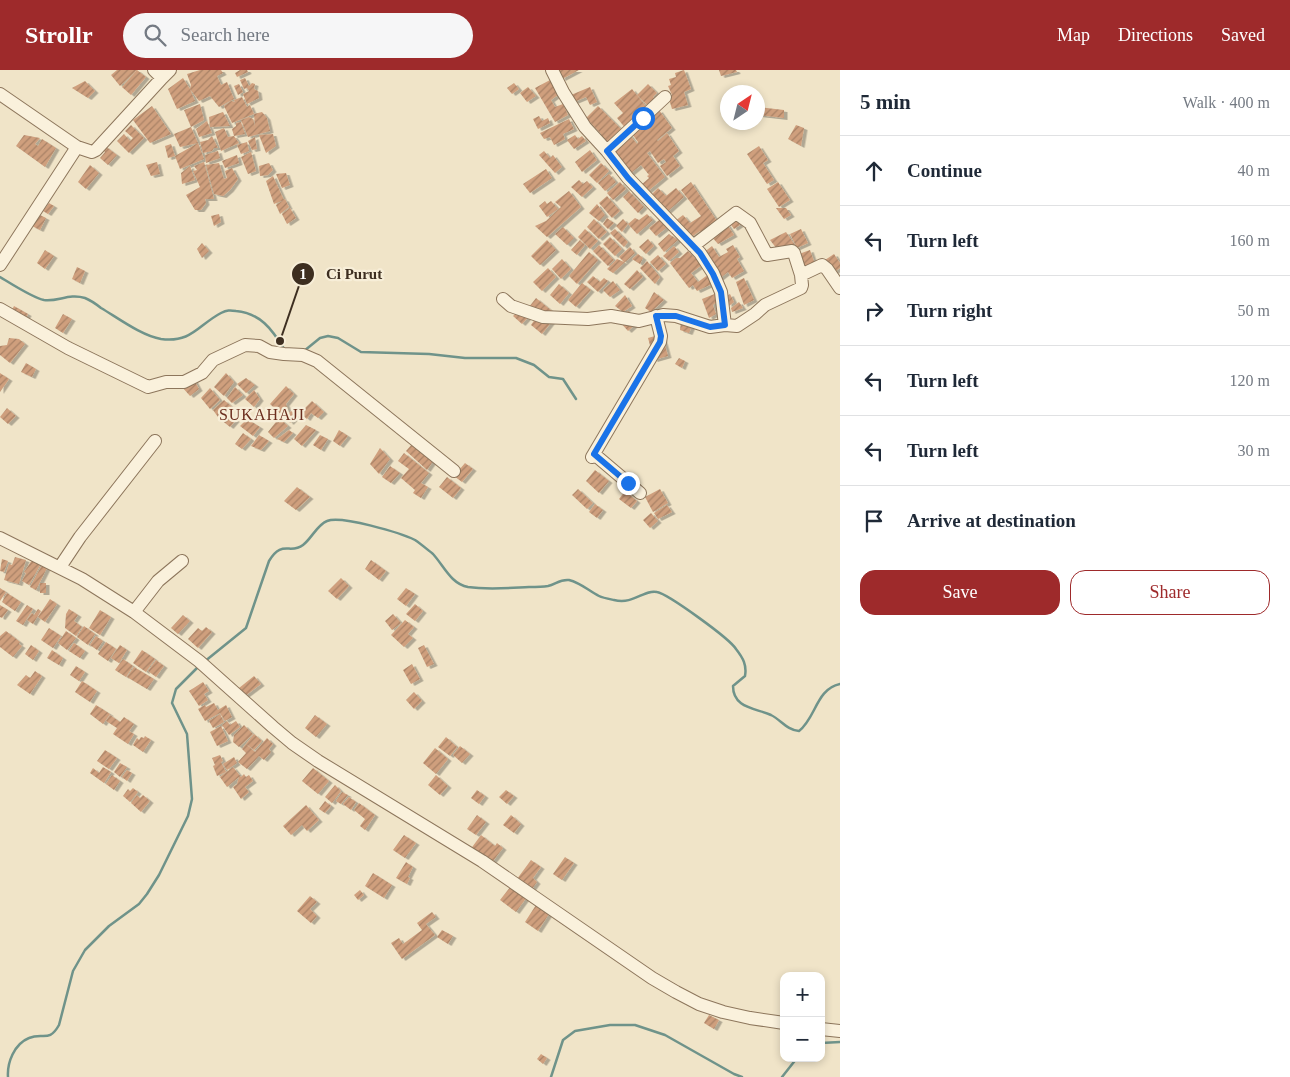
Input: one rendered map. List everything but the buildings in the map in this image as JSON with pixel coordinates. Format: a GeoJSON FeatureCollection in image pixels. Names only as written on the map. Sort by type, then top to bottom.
{"type":"FeatureCollection","features":[{"type":"Feature","properties":{"kind":"street"},"geometry":{"type":"LineString","coordinates":[[552,70],[562,92],[584,127],[607,151],[628,178],[693,246],[713,274],[721,292],[725,325]]}},
{"type":"Feature","properties":{"kind":"street"},"geometry":{"type":"LineString","coordinates":[[0,94],[76,147],[92,152],[96,150],[162,73]]}},
{"type":"Feature","properties":{"kind":"street"},"geometry":{"type":"LineString","coordinates":[[607,151],[665,97]]}},
{"type":"Feature","properties":{"kind":"street"},"geometry":{"type":"LineString","coordinates":[[0,265],[76,147]]}},
{"type":"Feature","properties":{"kind":"street"},"geometry":{"type":"LineString","coordinates":[[503,299],[511,306],[542,317],[588,319],[612,316],[639,321],[656,316],[676,316],[710,327],[740,325],[765,305],[799,290],[802,286],[801,275],[793,252],[767,255],[750,223],[736,213],[693,246]]}},
{"type":"Feature","properties":{"kind":"street"},"geometry":{"type":"LineString","coordinates":[[801,275],[822,265],[840,288]]}},
{"type":"Feature","properties":{"kind":"street"},"geometry":{"type":"LineString","coordinates":[[0,309],[68,348],[148,387],[166,382],[184,382],[194,378],[202,373],[213,360],[245,344],[259,346],[277,353],[303,355],[317,361],[454,471]]}},
{"type":"Feature","properties":{"kind":"street"},"geometry":{"type":"LineString","coordinates":[[640,493],[593,455],[660,342],[661,336],[656,316]]}},
{"type":"Feature","properties":{"kind":"street"},"geometry":{"type":"LineString","coordinates":[[60,567],[80,537],[156,441]]}},
{"type":"Feature","properties":{"kind":"street"},"geometry":{"type":"LineString","coordinates":[[0,538],[82,579],[134,612],[203,664],[292,743],[318,761],[482,861],[652,978],[700,1004],[750,1018],[780,1022]]}},
{"type":"Feature","properties":{"kind":"street"},"geometry":{"type":"LineString","coordinates":[[134,612],[158,582],[182,561]]}},
{"type":"Feature","properties":{"kind":"street"},"geometry":{"type":"LineString","coordinates":[[825,1029],[840,1031]]}},
{"type":"Feature","properties":{"kind":"waterway"},"geometry":{"type":"LineString","coordinates":[[0,277],[39,299],[54,300],[74,296],[85,298],[138,331],[161,339],[172,340],[188,336],[225,311],[244,312],[264,323],[284,349]]}},
{"type":"Feature","properties":{"kind":"waterway"},"geometry":{"type":"LineString","coordinates":[[304,351],[320,338],[328,336],[338,338],[361,352],[429,354],[465,358],[516,358],[534,365],[549,377],[563,379],[576,399]]}},
{"type":"Feature","properties":{"kind":"waterway"},"geometry":{"type":"LineString","coordinates":[[204,662],[246,628],[269,561],[274,554],[282,549],[294,549],[303,545],[327,521],[345,520],[397,533],[415,540],[433,554],[452,578],[468,587],[491,589],[541,587],[569,580],[599,596],[621,601],[657,592],[685,608],[711,627],[731,643],[738,652],[744,662],[745,676],[733,686],[737,699],[746,706],[775,717],[795,730],[799,731],[805,725],[826,692],[840,684]]}},
{"type":"Feature","properties":{"kind":"waterway"},"geometry":{"type":"LineString","coordinates":[[8,1077],[12,1054],[19,1045],[34,1036],[52,1034],[59,1025],[73,971],[85,950],[109,926],[139,904],[147,894],[159,875],[188,816],[192,799],[187,734],[172,703],[176,689],[198,667]]}},
{"type":"Feature","properties":{"kind":"waterway"},"geometry":{"type":"LineString","coordinates":[[551,1077],[563,1040],[575,1031],[610,1025],[635,1025],[665,1035],[742,1077]]}},
{"type":"Feature","properties":{"kind":"waterway"},"geometry":{"type":"LineString","coordinates":[[825,1043],[840,1042]]}},
{"type":"Feature","properties":{"kind":"waterway"},"geometry":{"type":"LineString","coordinates":[[782,1077],[794,1062]]}},
{"type":"Feature","properties":{"kind":"place","name":"Ci Purut"},"geometry":{"type":"Point","coordinates":[280,341]}},
{"type":"Feature","properties":{"kind":"district","name":"SUKAHAJI"},"geometry":{"type":"Point","coordinates":[262,414]}},
{"type":"Feature","properties":{"kind":"route"},"geometry":{"type":"LineString","coordinates":[[628,483],[594,454],[660,342],[661,336],[656,316],[676,316],[710,327],[725,325],[721,292],[700,253],[628,178],[607,151],[643,118]]}}]}
